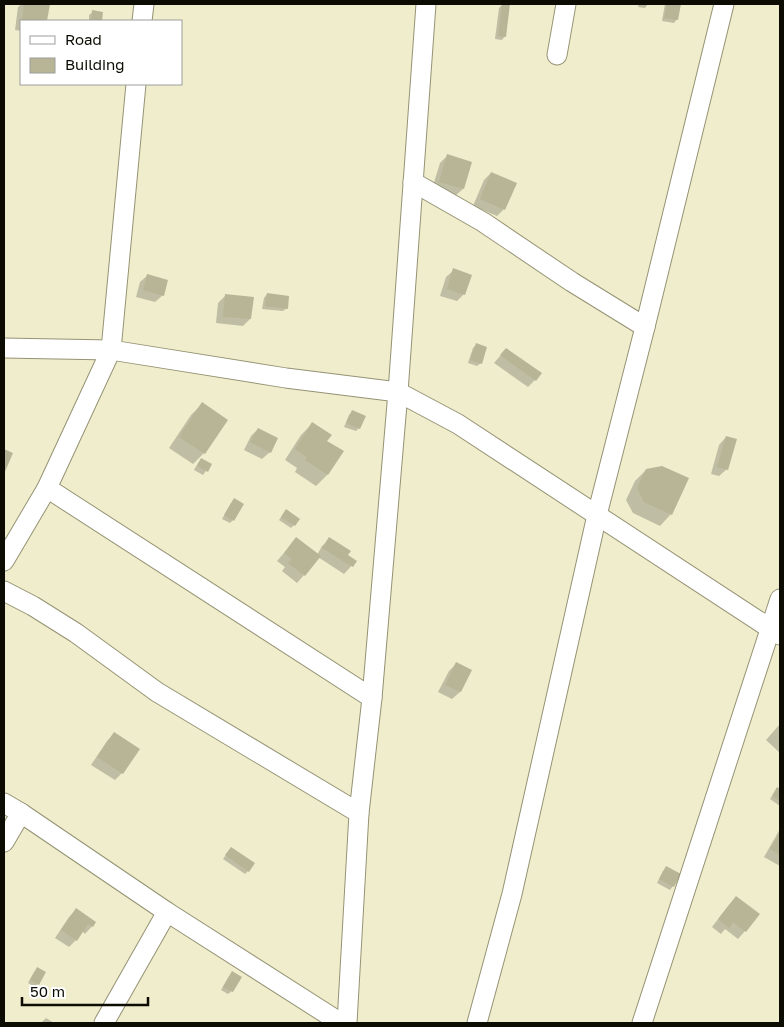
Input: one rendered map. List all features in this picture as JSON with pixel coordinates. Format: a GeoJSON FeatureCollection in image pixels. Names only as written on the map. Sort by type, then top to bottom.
{"type":"FeatureCollection","features":[{"type":"Feature","properties":{"kind":"street"},"geometry":{"type":"LineString","coordinates":[[142,20],[144,4]]}},
{"type":"Feature","properties":{"kind":"street"},"geometry":{"type":"LineString","coordinates":[[347,1023],[359,813],[372,698],[398,392],[426,4]]}},
{"type":"Feature","properties":{"kind":"street"},"geometry":{"type":"LineString","coordinates":[[557,55],[566,4]]}},
{"type":"Feature","properties":{"kind":"street"},"geometry":{"type":"LineString","coordinates":[[476,1023],[512,894],[597,515],[646,327],[724,4]]}},
{"type":"Feature","properties":{"kind":"street"},"geometry":{"type":"LineString","coordinates":[[4,561],[47,488],[111,350],[136,85]]}},
{"type":"Feature","properties":{"kind":"street"},"geometry":{"type":"LineString","coordinates":[[413,182],[483,222],[572,282],[646,327]]}},
{"type":"Feature","properties":{"kind":"street"},"geometry":{"type":"LineString","coordinates":[[4,348],[111,350],[286,378],[398,392],[458,424],[775,632]]}},
{"type":"Feature","properties":{"kind":"street"},"geometry":{"type":"LineString","coordinates":[[47,488],[372,698]]}},
{"type":"Feature","properties":{"kind":"street"},"geometry":{"type":"LineString","coordinates":[[4,591],[33,606],[76,633],[157,692],[359,813]]}},
{"type":"Feature","properties":{"kind":"street"},"geometry":{"type":"LineString","coordinates":[[642,1023],[775,632],[780,598]]}},
{"type":"Feature","properties":{"kind":"street"},"geometry":{"type":"LineString","coordinates":[[4,804],[21,813],[167,912],[341,1023]]}},
{"type":"Feature","properties":{"kind":"street"},"geometry":{"type":"LineString","coordinates":[[4,842],[21,813]]}},
{"type":"Feature","properties":{"kind":"street"},"geometry":{"type":"LineString","coordinates":[[104,1023],[167,912]]}},
{"type":"Feature","properties":{"kind":"building"},"geometry":{"type":"Polygon","coordinates":[[[24,4],[50,4],[47,20],[22,20],[24,4]]]}},
{"type":"Feature","properties":{"kind":"building"},"geometry":{"type":"Polygon","coordinates":[[[502,4],[510,4],[506,37],[498,36],[502,4]]]}},
{"type":"Feature","properties":{"kind":"building"},"geometry":{"type":"Polygon","coordinates":[[[667,4],[681,4],[678,20],[664,18],[667,4]]]}},
{"type":"Feature","properties":{"kind":"building"},"geometry":{"type":"Polygon","coordinates":[[[92,10],[103,12],[102,20],[91,20],[92,10]]]}},
{"type":"Feature","properties":{"kind":"building"},"geometry":{"type":"Polygon","coordinates":[[[447,154],[472,162],[464,189],[439,182],[447,154]]]}},
{"type":"Feature","properties":{"kind":"building"},"geometry":{"type":"Polygon","coordinates":[[[491,172],[517,183],[505,210],[480,199],[491,172]]]}},
{"type":"Feature","properties":{"kind":"building"},"geometry":{"type":"Polygon","coordinates":[[[453,268],[472,275],[465,295],[447,289],[453,268]]]}},
{"type":"Feature","properties":{"kind":"building"},"geometry":{"type":"Polygon","coordinates":[[[147,274],[168,280],[164,296],[143,290],[147,274]]]}},
{"type":"Feature","properties":{"kind":"building"},"geometry":{"type":"Polygon","coordinates":[[[267,293],[289,296],[288,309],[265,306],[267,293]]]}},
{"type":"Feature","properties":{"kind":"building"},"geometry":{"type":"Polygon","coordinates":[[[225,294],[254,297],[251,319],[223,317],[225,294]]]}},
{"type":"Feature","properties":{"kind":"building"},"geometry":{"type":"Polygon","coordinates":[[[476,343],[487,347],[482,364],[470,360],[476,343]]]}},
{"type":"Feature","properties":{"kind":"building"},"geometry":{"type":"Polygon","coordinates":[[[506,348],[542,373],[536,381],[500,355],[506,348]]]}},
{"type":"Feature","properties":{"kind":"building"},"geometry":{"type":"Polygon","coordinates":[[[202,402],[228,420],[205,454],[179,437],[202,402]]]}},
{"type":"Feature","properties":{"kind":"building"},"geometry":{"type":"Polygon","coordinates":[[[352,410],[366,416],[360,429],[346,423],[352,410]]]}},
{"type":"Feature","properties":{"kind":"building"},"geometry":{"type":"Polygon","coordinates":[[[312,422],[332,435],[327,441],[344,451],[328,475],[305,460],[307,457],[295,449],[312,422]]]}},
{"type":"Feature","properties":{"kind":"building"},"geometry":{"type":"Polygon","coordinates":[[[258,428],[278,438],[271,453],[250,442],[258,428]]]}},
{"type":"Feature","properties":{"kind":"building"},"geometry":{"type":"Polygon","coordinates":[[[726,436],[737,439],[728,470],[717,467],[726,436]]]}},
{"type":"Feature","properties":{"kind":"building"},"geometry":{"type":"Polygon","coordinates":[[[4,449],[13,453],[4,474],[4,449]]]}},
{"type":"Feature","properties":{"kind":"building"},"geometry":{"type":"Polygon","coordinates":[[[201,458],[212,464],[208,472],[197,466],[201,458]]]}},
{"type":"Feature","properties":{"kind":"building"},"geometry":{"type":"Polygon","coordinates":[[[662,466],[689,478],[672,515],[644,502],[637,488],[646,469],[662,466]]]}},
{"type":"Feature","properties":{"kind":"building"},"geometry":{"type":"Polygon","coordinates":[[[234,498],[244,504],[234,521],[224,515],[234,498]]]}},
{"type":"Feature","properties":{"kind":"building"},"geometry":{"type":"Polygon","coordinates":[[[286,509],[300,519],[295,526],[281,517],[286,509]]]}},
{"type":"Feature","properties":{"kind":"building"},"geometry":{"type":"Polygon","coordinates":[[[296,537],[321,556],[305,576],[288,563],[292,559],[284,553],[296,537]]]}},
{"type":"Feature","properties":{"kind":"building"},"geometry":{"type":"Polygon","coordinates":[[[329,537],[351,551],[348,555],[357,561],[353,567],[322,548],[329,537]]]}},
{"type":"Feature","properties":{"kind":"building"},"geometry":{"type":"Polygon","coordinates":[[[456,662],[472,670],[461,692],[445,685],[456,662]]]}},
{"type":"Feature","properties":{"kind":"building"},"geometry":{"type":"Polygon","coordinates":[[[114,732],[140,749],[123,774],[97,757],[114,732]]]}},
{"type":"Feature","properties":{"kind":"building"},"geometry":{"type":"Polygon","coordinates":[[[777,787],[780,789],[780,801],[772,796],[777,787]]]}},
{"type":"Feature","properties":{"kind":"building"},"geometry":{"type":"Polygon","coordinates":[[[780,832],[780,855],[770,849],[780,832]]]}},
{"type":"Feature","properties":{"kind":"building"},"geometry":{"type":"Polygon","coordinates":[[[231,847],[255,863],[249,872],[225,855],[231,847]]]}},
{"type":"Feature","properties":{"kind":"building"},"geometry":{"type":"Polygon","coordinates":[[[666,866],[681,874],[674,887],[659,879],[666,866]]]}},
{"type":"Feature","properties":{"kind":"building"},"geometry":{"type":"Polygon","coordinates":[[[736,896],[760,914],[746,932],[733,922],[729,928],[718,919],[736,896]]]}},
{"type":"Feature","properties":{"kind":"building"},"geometry":{"type":"Polygon","coordinates":[[[76,908],[96,922],[93,927],[88,924],[77,941],[61,930],[76,908]]]}},
{"type":"Feature","properties":{"kind":"building"},"geometry":{"type":"Polygon","coordinates":[[[37,967],[46,972],[39,985],[30,980],[37,967]]]}},
{"type":"Feature","properties":{"kind":"building"},"geometry":{"type":"Polygon","coordinates":[[[232,971],[242,977],[233,992],[223,987],[232,971]]]}}]}
